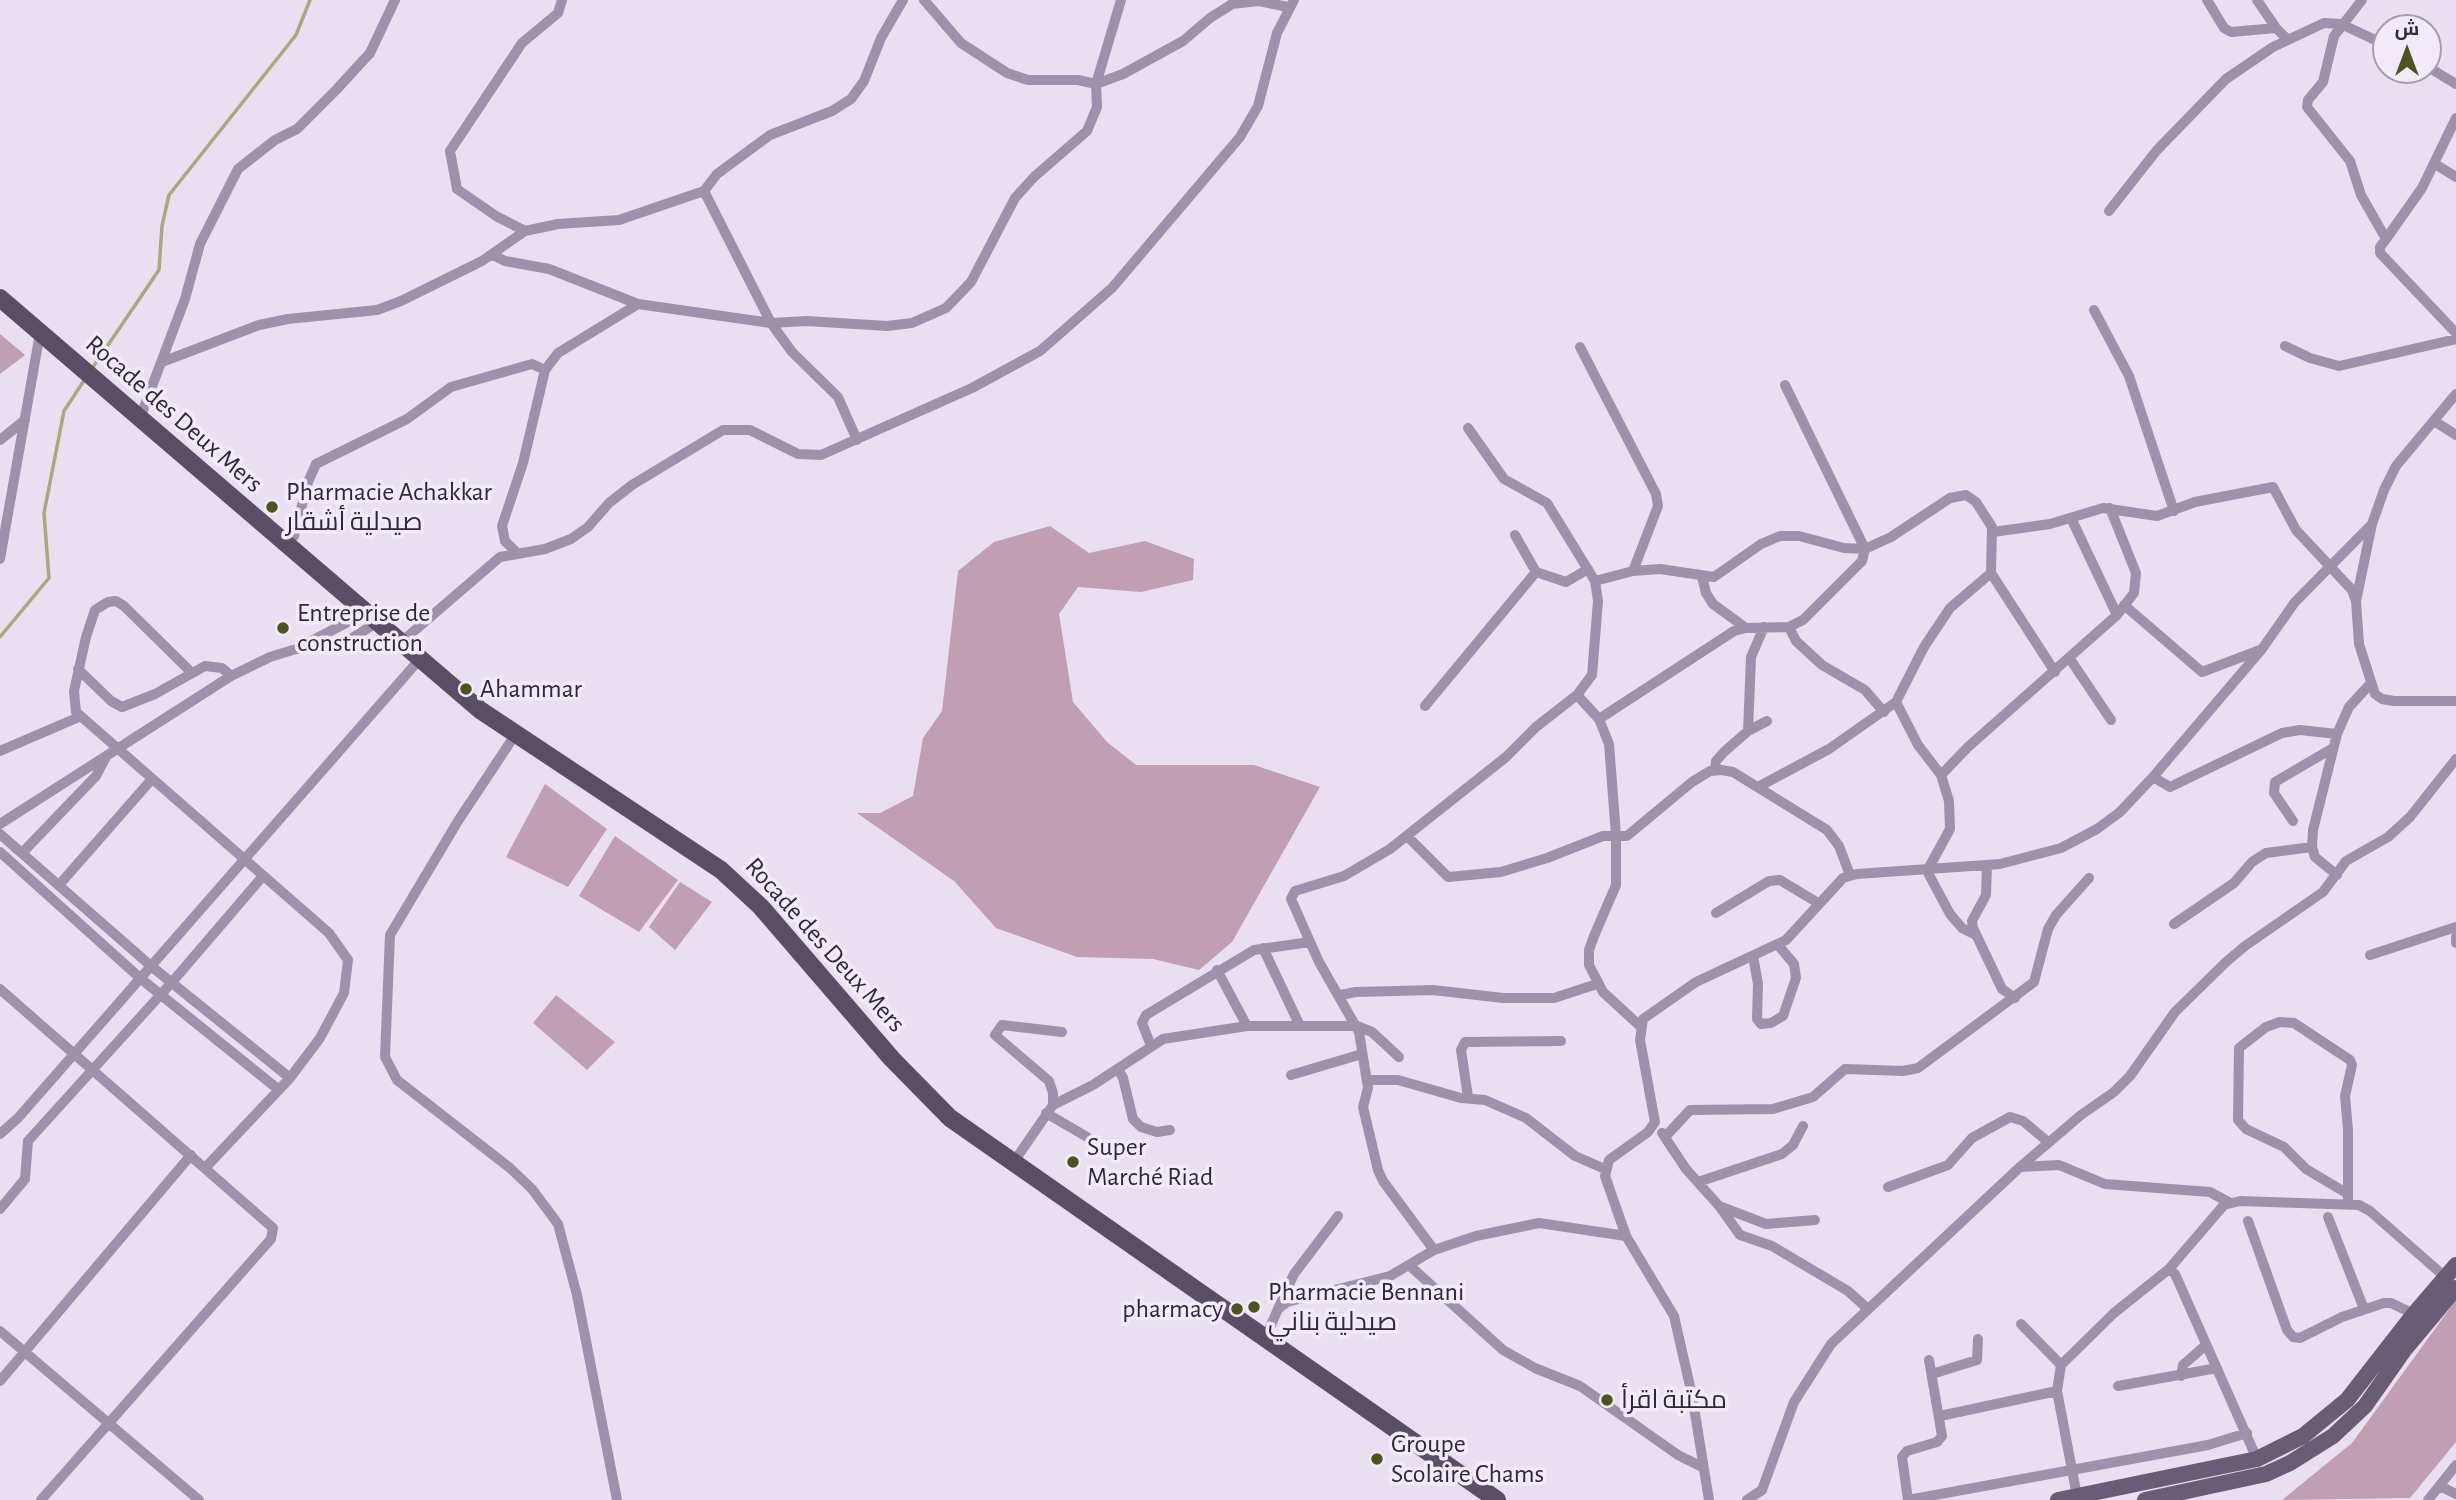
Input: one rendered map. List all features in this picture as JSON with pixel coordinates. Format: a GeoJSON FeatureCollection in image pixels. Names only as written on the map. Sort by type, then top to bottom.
{"type":"FeatureCollection","features":[{"type":"Feature","properties":{"kind":"highway","name":"Rocade des Deux Mers"},"geometry":{"type":"LineString","coordinates":[[0,298],[419,660],[515,735],[721,870],[761,907],[915,1084],[950,1118],[1497,1500]]}},
{"type":"Feature","properties":{"kind":"main road"},"geometry":{"type":"LineString","coordinates":[[2058,1500],[2257,1459],[2303,1436],[2347,1401],[2414,1314],[2452,1276]]}},
{"type":"Feature","properties":{"kind":"main road"},"geometry":{"type":"LineString","coordinates":[[2145,1500],[2266,1474],[2290,1463],[2333,1436],[2365,1406],[2452,1276]]}},
{"type":"Feature","properties":{"kind":"street"},"geometry":{"type":"LineString","coordinates":[[141,418],[185,299],[200,244],[238,169],[275,140],[297,129],[336,90],[370,53],[395,0]]}},
{"type":"Feature","properties":{"kind":"street"},"geometry":{"type":"LineString","coordinates":[[525,231],[496,216],[457,189],[450,151],[516,51],[558,13],[562,0]]}},
{"type":"Feature","properties":{"kind":"street"},"geometry":{"type":"LineString","coordinates":[[162,362],[260,325],[288,319],[377,310],[422,292],[493,255],[502,244],[525,231],[558,224],[619,220],[704,191],[717,174],[770,135],[832,111],[851,99],[864,81],[881,38],[903,0]]}},
{"type":"Feature","properties":{"kind":"street"},"geometry":{"type":"LineString","coordinates":[[399,644],[491,564],[516,552],[545,549],[571,539],[588,527],[609,503],[632,485],[723,430],[750,430],[805,456],[821,455],[1025,361],[1060,335],[1112,288],[1251,120],[1261,96],[1277,33],[1291,4],[1259,1],[1232,4],[1183,41],[1123,74],[1096,84],[1078,80],[1028,80],[1007,73],[961,43],[924,0]]}},
{"type":"Feature","properties":{"kind":"street"},"geometry":{"type":"LineString","coordinates":[[493,255],[505,261],[549,269],[638,303],[771,323],[900,326],[946,308],[971,282],[1014,198],[1087,131],[1097,107],[1096,84],[1121,0]]}},
{"type":"Feature","properties":{"kind":"street"},"geometry":{"type":"LineString","coordinates":[[2207,0],[2224,28],[2231,32],[2276,28]]}},
{"type":"Feature","properties":{"kind":"street"},"geometry":{"type":"LineString","coordinates":[[2257,0],[2276,28],[2288,40]]}},
{"type":"Feature","properties":{"kind":"street"},"geometry":{"type":"LineString","coordinates":[[2361,0],[2334,36],[2323,82],[2308,100],[2307,107],[2346,155],[2361,195],[2386,239]]}},
{"type":"Feature","properties":{"kind":"street"},"geometry":{"type":"LineString","coordinates":[[2109,211],[2157,150],[2226,79],[2288,40],[2324,23],[2341,24],[2372,38]]}},
{"type":"Feature","properties":{"kind":"street"},"geometry":{"type":"LineString","coordinates":[[2456,118],[2422,188],[2380,247],[2380,253],[2451,323],[2456,333]]}},
{"type":"Feature","properties":{"kind":"street"},"geometry":{"type":"LineString","coordinates":[[2435,164],[2456,177]]}},
{"type":"Feature","properties":{"kind":"street"},"geometry":{"type":"LineString","coordinates":[[704,191],[771,323],[792,352],[838,397],[858,440]]}},
{"type":"Feature","properties":{"kind":"street"},"geometry":{"type":"LineString","coordinates":[[516,552],[505,541],[502,526],[523,463],[545,370],[558,353],[638,303]]}},
{"type":"Feature","properties":{"kind":"street"},"geometry":{"type":"LineString","coordinates":[[2094,310],[2129,376],[2174,511]]}},
{"type":"Feature","properties":{"kind":"street"},"geometry":{"type":"LineString","coordinates":[[0,559],[4,554],[40,333]]}},
{"type":"Feature","properties":{"kind":"street"},"geometry":{"type":"LineString","coordinates":[[2285,346],[2339,366],[2456,339]]}},
{"type":"Feature","properties":{"kind":"street"},"geometry":{"type":"LineString","coordinates":[[1580,347],[1656,494],[1658,506],[1633,571]]}},
{"type":"Feature","properties":{"kind":"street"},"geometry":{"type":"LineString","coordinates":[[285,545],[294,536],[308,482],[316,464],[407,419],[451,387],[532,364],[545,370]]}},
{"type":"Feature","properties":{"kind":"street"},"geometry":{"type":"LineString","coordinates":[[1599,719],[1734,631],[1746,628],[1788,627],[1803,620],[1861,561],[1865,549],[1785,385]]}},
{"type":"Feature","properties":{"kind":"street"},"geometry":{"type":"LineString","coordinates":[[2456,394],[2396,466],[2384,490],[2372,524],[2356,601],[2359,644],[2371,684],[2382,699],[2456,701]]}},
{"type":"Feature","properties":{"kind":"street"},"geometry":{"type":"LineString","coordinates":[[0,440],[25,420]]}},
{"type":"Feature","properties":{"kind":"street"},"geometry":{"type":"LineString","coordinates":[[2434,421],[2456,435]]}},
{"type":"Feature","properties":{"kind":"street"},"geometry":{"type":"LineString","coordinates":[[1434,1250],[1383,1181],[1378,1170],[1363,1107],[1367,1080],[1357,1026],[1310,942],[1292,903],[1293,892],[1356,871],[1407,836],[1577,695],[1595,669],[1598,601],[1595,582],[1547,503],[1504,479],[1468,428]]}},
{"type":"Feature","properties":{"kind":"street"},"geometry":{"type":"LineString","coordinates":[[1993,532],[2050,524],[2092,509],[2110,508],[2149,516],[2174,511],[2195,502],[2273,487],[2296,530],[2328,568],[2349,584],[2356,601]]}},
{"type":"Feature","properties":{"kind":"street"},"geometry":{"type":"LineString","coordinates":[[1595,582],[1633,571],[1660,569],[1702,577],[1717,575],[1761,544],[1780,536],[1799,536],[1844,548],[1865,549],[1891,537],[1950,498],[1961,494],[1976,502],[1993,532],[1990,573],[2055,672]]}},
{"type":"Feature","properties":{"kind":"street"},"geometry":{"type":"LineString","coordinates":[[1941,775],[1968,747],[2070,659],[2121,610],[2136,586],[2136,572],[2110,508]]}},
{"type":"Feature","properties":{"kind":"street"},"geometry":{"type":"LineString","coordinates":[[2071,517],[2121,610],[2202,672],[2262,649]]}},
{"type":"Feature","properties":{"kind":"street"},"geometry":{"type":"LineString","coordinates":[[1868,1308],[1848,1292],[1772,1246],[1740,1235],[1655,1122],[1642,1054],[1640,1026],[1647,1016],[1696,982],[1778,945],[1793,934],[1834,885],[1850,875],[1987,866],[2048,852],[2082,838],[2120,811],[2152,777],[2262,649],[2295,602],[2372,524]]}},
{"type":"Feature","properties":{"kind":"street"},"geometry":{"type":"LineString","coordinates":[[1515,535],[1536,572],[1566,582],[1588,569]]}},
{"type":"Feature","properties":{"kind":"street"},"geometry":{"type":"LineString","coordinates":[[1425,706],[1536,572]]}},
{"type":"Feature","properties":{"kind":"street"},"geometry":{"type":"LineString","coordinates":[[1758,787],[1807,762],[1896,702],[1924,647],[1950,608],[1990,573]]}},
{"type":"Feature","properties":{"kind":"street"},"geometry":{"type":"LineString","coordinates":[[1702,577],[1706,593],[1713,604],[1746,628]]}},
{"type":"Feature","properties":{"kind":"street"},"geometry":{"type":"LineString","coordinates":[[191,672],[116,601],[108,602],[95,610],[78,669],[74,691],[79,717],[119,747],[329,933],[348,960],[344,992],[334,1014],[290,1078],[206,1167]]}},
{"type":"Feature","properties":{"kind":"street"},"geometry":{"type":"LineString","coordinates":[[296,649],[349,640],[370,618]]}},
{"type":"Feature","properties":{"kind":"street"},"geometry":{"type":"LineString","coordinates":[[0,824],[231,676],[270,657],[370,618]]}},
{"type":"Feature","properties":{"kind":"street"},"geometry":{"type":"LineString","coordinates":[[1748,731],[1751,657],[1764,627]]}},
{"type":"Feature","properties":{"kind":"street"},"geometry":{"type":"LineString","coordinates":[[1788,627],[1796,641],[1822,665],[1865,690],[1884,712]]}},
{"type":"Feature","properties":{"kind":"street"},"geometry":{"type":"LineString","coordinates":[[2070,659],[2110,720]]}},
{"type":"Feature","properties":{"kind":"street"},"geometry":{"type":"LineString","coordinates":[[0,1133],[18,1118],[419,660]]}},
{"type":"Feature","properties":{"kind":"street"},"geometry":{"type":"LineString","coordinates":[[78,669],[111,701],[122,707],[155,694],[191,672],[215,665],[231,676]]}},
{"type":"Feature","properties":{"kind":"street"},"geometry":{"type":"LineString","coordinates":[[2337,874],[2315,857],[2312,847],[2322,788],[2337,734],[2349,707],[2371,684]]}},
{"type":"Feature","properties":{"kind":"street"},"geometry":{"type":"LineString","coordinates":[[1577,695],[1599,719],[1609,744],[1616,835],[1616,885],[1589,950],[1589,965],[1597,984],[1640,1026]]}},
{"type":"Feature","properties":{"kind":"street"},"geometry":{"type":"LineString","coordinates":[[1896,702],[1918,745],[1941,775],[1951,810],[1950,829],[1927,871]]}},
{"type":"Feature","properties":{"kind":"street"},"geometry":{"type":"LineString","coordinates":[[0,751],[79,717]]}},
{"type":"Feature","properties":{"kind":"street"},"geometry":{"type":"LineString","coordinates":[[1715,770],[1716,761],[1724,751],[1748,731],[1767,721]]}},
{"type":"Feature","properties":{"kind":"street"},"geometry":{"type":"LineString","coordinates":[[2152,777],[2171,787],[2282,733],[2300,730],[2337,734]]}},
{"type":"Feature","properties":{"kind":"street"},"geometry":{"type":"LineString","coordinates":[[515,735],[458,821],[390,935],[385,1057],[397,1080],[510,1168],[532,1189],[558,1224],[577,1295],[617,1500]]}},
{"type":"Feature","properties":{"kind":"street"},"geometry":{"type":"LineString","coordinates":[[2293,821],[2274,793],[2275,782],[2333,748]]}},
{"type":"Feature","properties":{"kind":"street"},"geometry":{"type":"LineString","coordinates":[[22,853],[96,776],[106,757]]}},
{"type":"Feature","properties":{"kind":"street"},"geometry":{"type":"LineString","coordinates":[[1747,1500],[1762,1490],[1784,1425],[1804,1383],[1830,1345],[2048,1142],[2114,1092],[2130,1076],[2175,1012],[2226,962],[2323,892],[2346,861],[2388,837],[2410,817],[2456,759]]}},
{"type":"Feature","properties":{"kind":"street"},"geometry":{"type":"LineString","coordinates":[[1407,836],[1445,876],[1456,878],[1521,867],[1603,836],[1628,836],[1672,797],[1715,770],[1733,772],[1827,830],[1839,846],[1850,875]]}},
{"type":"Feature","properties":{"kind":"street"},"geometry":{"type":"LineString","coordinates":[[59,885],[152,779]]}},
{"type":"Feature","properties":{"kind":"street"},"geometry":{"type":"LineString","coordinates":[[0,834],[151,966],[173,981],[290,1078]]}},
{"type":"Feature","properties":{"kind":"street"},"geometry":{"type":"LineString","coordinates":[[2174,923],[2234,883],[2252,862],[2266,853],[2312,847]]}},
{"type":"Feature","properties":{"kind":"street"},"geometry":{"type":"LineString","coordinates":[[0,852],[140,978],[279,1090]]}},
{"type":"Feature","properties":{"kind":"street"},"geometry":{"type":"LineString","coordinates":[[1987,866],[1986,895],[1972,921],[2001,989],[2015,998]]}},
{"type":"Feature","properties":{"kind":"street"},"geometry":{"type":"LineString","coordinates":[[1927,871],[1950,914],[1962,928],[1976,935]]}},
{"type":"Feature","properties":{"kind":"street"},"geometry":{"type":"LineString","coordinates":[[0,1209],[25,1179],[28,1141],[173,981],[263,876]]}},
{"type":"Feature","properties":{"kind":"street"},"geometry":{"type":"LineString","coordinates":[[1665,1137],[1690,1111],[1773,1109],[1812,1097],[1845,1069],[1903,1071],[1918,1068],[2034,982],[2048,929],[2056,915],[2089,878]]}},
{"type":"Feature","properties":{"kind":"street"},"geometry":{"type":"LineString","coordinates":[[1716,913],[1723,912],[1769,881],[1780,880],[1818,903]]}},
{"type":"Feature","properties":{"kind":"street"},"geometry":{"type":"LineString","coordinates":[[2370,955],[2456,927]]}},
{"type":"Feature","properties":{"kind":"street"},"geometry":{"type":"LineString","coordinates":[[2456,937],[2456,943]]}},
{"type":"Feature","properties":{"kind":"street"},"geometry":{"type":"LineString","coordinates":[[1151,1046],[1142,1023],[1146,1016],[1217,970],[1263,948],[1310,942]]}},
{"type":"Feature","properties":{"kind":"street"},"geometry":{"type":"LineString","coordinates":[[1753,956],[1758,984],[1757,1019],[1760,1024],[1771,1023],[1783,1016],[1796,978],[1794,964],[1778,945]]}},
{"type":"Feature","properties":{"kind":"street"},"geometry":{"type":"LineString","coordinates":[[1263,948],[1300,1026]]}},
{"type":"Feature","properties":{"kind":"street"},"geometry":{"type":"LineString","coordinates":[[1217,970],[1247,1026]]}},
{"type":"Feature","properties":{"kind":"street"},"geometry":{"type":"LineString","coordinates":[[1340,995],[1356,992],[1433,990],[1503,998],[1554,998],[1597,984]]}},
{"type":"Feature","properties":{"kind":"street"},"geometry":{"type":"LineString","coordinates":[[0,989],[271,1223],[271,1239],[106,1423],[41,1500]]}},
{"type":"Feature","properties":{"kind":"street"},"geometry":{"type":"LineString","coordinates":[[2348,1198],[2345,1096],[2352,1065],[2350,1060],[2294,1023],[2280,1022],[2266,1027],[2238,1048],[2238,1120],[2246,1129],[2284,1147],[2306,1169],[2348,1198],[2370,1211],[2452,1276]]}},
{"type":"Feature","properties":{"kind":"street"},"geometry":{"type":"LineString","coordinates":[[1013,1163],[1049,1109],[1053,1093],[1049,1081],[995,1035],[1002,1025],[1062,1032]]}},
{"type":"Feature","properties":{"kind":"street"},"geometry":{"type":"LineString","coordinates":[[1049,1109],[1163,1039],[1247,1026],[1357,1026],[1372,1032],[1399,1057]]}},
{"type":"Feature","properties":{"kind":"street"},"geometry":{"type":"LineString","coordinates":[[1468,1097],[1461,1050],[1465,1042],[1561,1041]]}},
{"type":"Feature","properties":{"kind":"street"},"geometry":{"type":"LineString","coordinates":[[1291,1076],[1362,1054]]}},
{"type":"Feature","properties":{"kind":"street"},"geometry":{"type":"LineString","coordinates":[[1118,1069],[1124,1078],[1133,1119],[1141,1127],[1157,1132],[1170,1130]]}},
{"type":"Feature","properties":{"kind":"street"},"geometry":{"type":"LineString","coordinates":[[1367,1080],[1398,1080],[1485,1100],[1526,1118],[1575,1156],[1605,1169],[1626,1236],[1674,1316],[1692,1395],[1709,1500]]}},
{"type":"Feature","properties":{"kind":"street"},"geometry":{"type":"LineString","coordinates":[[1049,1109],[1087,1138]]}},
{"type":"Feature","properties":{"kind":"street"},"geometry":{"type":"LineString","coordinates":[[1888,1187],[1948,1165],[1972,1138],[2010,1117],[2023,1121],[2048,1142]]}},
{"type":"Feature","properties":{"kind":"street"},"geometry":{"type":"LineString","coordinates":[[1605,1169],[1619,1150],[1647,1132],[1655,1122]]}},
{"type":"Feature","properties":{"kind":"street"},"geometry":{"type":"LineString","coordinates":[[1698,1182],[1782,1154],[1793,1145],[1803,1126]]}},
{"type":"Feature","properties":{"kind":"street"},"geometry":{"type":"LineString","coordinates":[[0,1381],[191,1155]]}},
{"type":"Feature","properties":{"kind":"street"},"geometry":{"type":"LineString","coordinates":[[2020,1167],[2059,1165],[2105,1184],[2201,1191],[2219,1195],[2230,1203]]}},
{"type":"Feature","properties":{"kind":"street"},"geometry":{"type":"LineString","coordinates":[[2077,1496],[2057,1391],[2061,1365],[2114,1313],[2169,1269],[2218,1212],[2230,1203],[2348,1198]]}},
{"type":"Feature","properties":{"kind":"street"},"geometry":{"type":"LineString","coordinates":[[1719,1206],[1766,1224],[1815,1220]]}},
{"type":"Feature","properties":{"kind":"street"},"geometry":{"type":"LineString","coordinates":[[1265,1339],[1294,1274],[1338,1216]]}},
{"type":"Feature","properties":{"kind":"street"},"geometry":{"type":"LineString","coordinates":[[2328,1217],[2364,1309]]}},
{"type":"Feature","properties":{"kind":"street"},"geometry":{"type":"LineString","coordinates":[[2248,1222],[2290,1335],[2300,1338],[2364,1309],[2392,1303],[2414,1314]]}},
{"type":"Feature","properties":{"kind":"street"},"geometry":{"type":"LineString","coordinates":[[1278,1310],[1295,1299],[1380,1280],[1434,1250],[1476,1236],[1539,1223],[1626,1236]]}},
{"type":"Feature","properties":{"kind":"street"},"geometry":{"type":"LineString","coordinates":[[1409,1266],[1503,1350],[1535,1368],[1580,1387],[1678,1455],[1702,1467]]}},
{"type":"Feature","properties":{"kind":"street"},"geometry":{"type":"LineString","coordinates":[[2169,1269],[2175,1274],[2257,1459]]}},
{"type":"Feature","properties":{"kind":"street"},"geometry":{"type":"LineString","coordinates":[[2021,1324],[2061,1365]]}},
{"type":"Feature","properties":{"kind":"street"},"geometry":{"type":"LineString","coordinates":[[0,1331],[199,1500]]}},
{"type":"Feature","properties":{"kind":"street"},"geometry":{"type":"LineString","coordinates":[[1932,1374],[1977,1360],[1978,1339]]}},
{"type":"Feature","properties":{"kind":"street"},"geometry":{"type":"LineString","coordinates":[[2181,1376],[2183,1365],[2206,1345]]}},
{"type":"Feature","properties":{"kind":"street"},"geometry":{"type":"LineString","coordinates":[[1930,1360],[1942,1434],[1939,1441],[1907,1451],[1902,1457],[1908,1500],[2208,1445],[2246,1433]]}},
{"type":"Feature","properties":{"kind":"street"},"geometry":{"type":"LineString","coordinates":[[2118,1387],[2217,1368]]}},
{"type":"Feature","properties":{"kind":"street"},"geometry":{"type":"LineString","coordinates":[[1940,1416],[2057,1391]]}},
{"type":"Feature","properties":{"kind":"street"},"geometry":{"type":"LineString","coordinates":[[2428,1500],[2456,1465]]}},
{"type":"Feature","properties":{"kind":"street"},"geometry":{"type":"LineString","coordinates":[[2440,1486],[2456,1494]]}},
{"type":"Feature","properties":{"kind":"shaded area"},"geometry":{"type":"Polygon","coordinates":[[[0,334],[25,355],[0,374],[0,334]]]}},
{"type":"Feature","properties":{"kind":"shaded area"},"geometry":{"type":"Polygon","coordinates":[[[1050,526],[1089,553],[1145,541],[1194,559],[1193,580],[1141,592],[1078,587],[1059,614],[1073,702],[1107,742],[1136,765],[1254,765],[1320,787],[1232,942],[1199,970],[1153,959],[1077,957],[996,928],[954,881],[857,813],[880,813],[913,796],[923,738],[942,711],[958,571],[994,542],[1050,526]]]}},
{"type":"Feature","properties":{"kind":"shaded area"},"geometry":{"type":"Polygon","coordinates":[[[545,784],[607,829],[568,887],[506,857],[545,784]]]}},
{"type":"Feature","properties":{"kind":"shaded area"},"geometry":{"type":"Polygon","coordinates":[[[615,836],[678,880],[639,932],[579,896],[615,836]]]}},
{"type":"Feature","properties":{"kind":"shaded area"},"geometry":{"type":"Polygon","coordinates":[[[680,882],[712,902],[675,950],[649,927],[680,882]]]}},
{"type":"Feature","properties":{"kind":"shaded area"},"geometry":{"type":"Polygon","coordinates":[[[556,995],[615,1042],[587,1070],[533,1023],[556,995]]]}},
{"type":"Feature","properties":{"kind":"shaded area"},"geometry":{"type":"Polygon","coordinates":[[[2456,1300],[2456,1442],[2410,1498],[2282,1500],[2352,1443],[2456,1300]]]}},
{"type":"Feature","properties":{"kind":"waterway"},"geometry":{"type":"LineString","coordinates":[[91,370],[159,270],[162,226],[169,195],[296,35],[310,0]]}},
{"type":"Feature","properties":{"kind":"waterway"},"geometry":{"type":"LineString","coordinates":[[0,637],[49,578],[44,513],[64,411],[85,379]]}},
{"type":"Feature","properties":{"kind":"place","name":"Pharmacie Achakkar صيدلية أشقار"},"geometry":{"type":"Point","coordinates":[272,507]}},
{"type":"Feature","properties":{"kind":"place","name":"Entreprise de construction"},"geometry":{"type":"Point","coordinates":[283,628]}},
{"type":"Feature","properties":{"kind":"place","name":"Ahammar"},"geometry":{"type":"Point","coordinates":[466,689]}},
{"type":"Feature","properties":{"kind":"place","name":"Super Marché Riad"},"geometry":{"type":"Point","coordinates":[1073,1162]}},
{"type":"Feature","properties":{"kind":"place","name":"Pharmacie Bennani صيدلية بناني"},"geometry":{"type":"Point","coordinates":[1254,1307]}},
{"type":"Feature","properties":{"kind":"place","name":"pharmacy"},"geometry":{"type":"Point","coordinates":[1237,1309]}},
{"type":"Feature","properties":{"kind":"place","name":"مكتبة اقرأ"},"geometry":{"type":"Point","coordinates":[1607,1400]}},
{"type":"Feature","properties":{"kind":"place","name":"Groupe Scolaire Chams"},"geometry":{"type":"Point","coordinates":[1377,1459]}}]}
